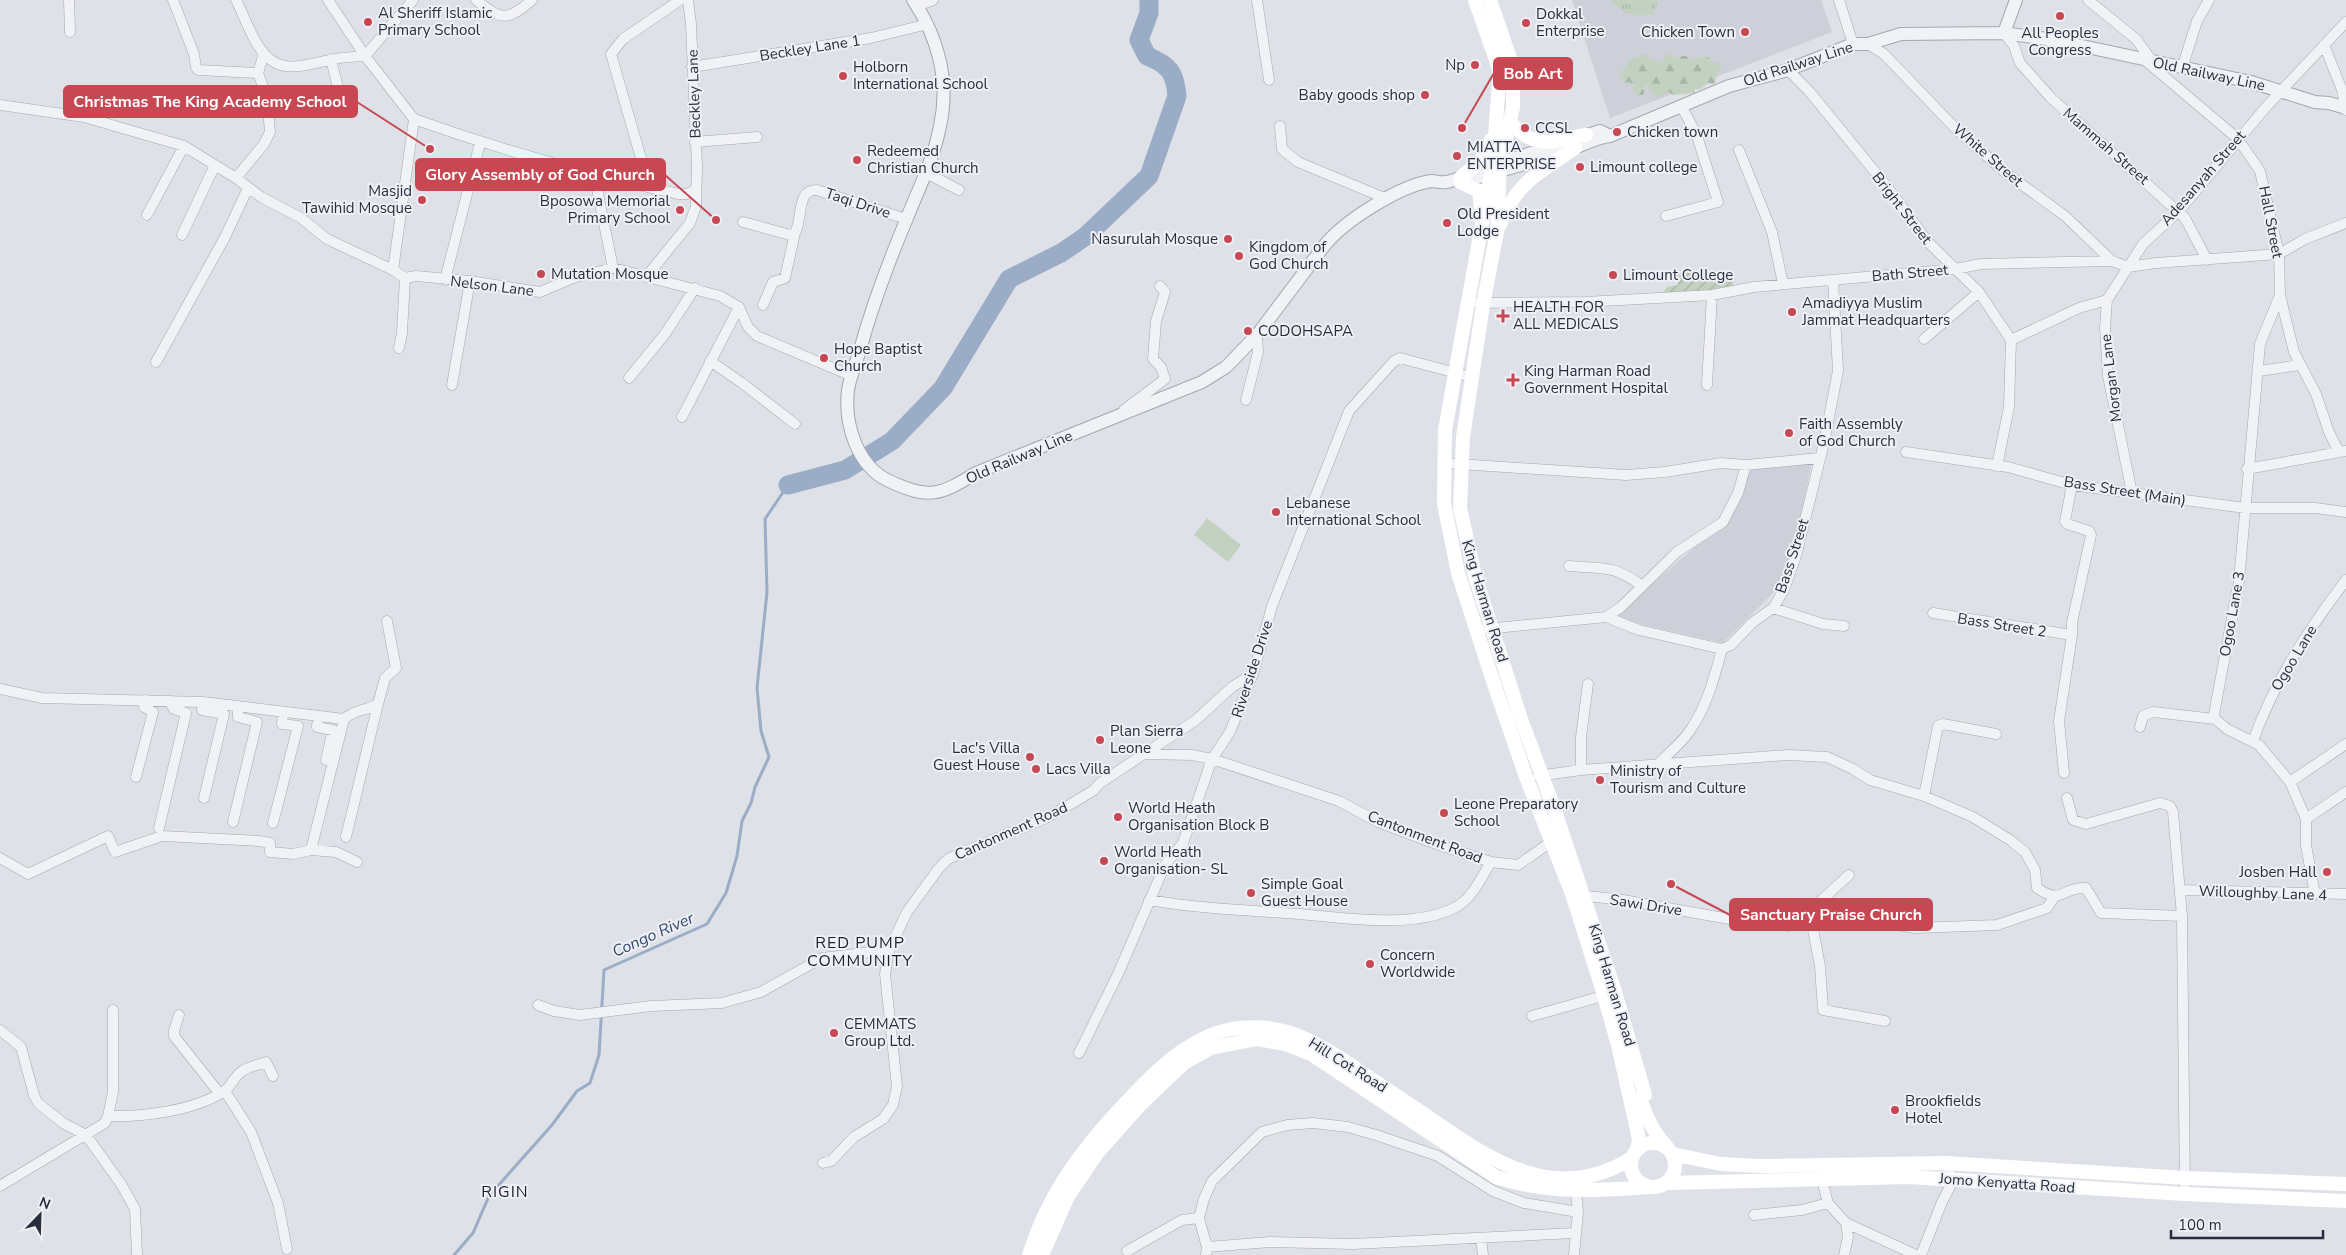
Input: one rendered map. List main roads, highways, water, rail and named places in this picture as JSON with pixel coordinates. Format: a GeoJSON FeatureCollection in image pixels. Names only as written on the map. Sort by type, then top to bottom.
{"type":"FeatureCollection","features":[{"type":"Feature","properties":{"kind":"main road","name":"King Harman Road"},"geometry":{"type":"LineString","coordinates":[[1475,0],[1492,26],[1513,67],[1511,123],[1495,168],[1482,223],[1467,303],[1445,430],[1444,504],[1458,573],[1476,630],[1526,777],[1557,838]]}},
{"type":"Feature","properties":{"kind":"main road","name":"King Harman Road"},"geometry":{"type":"LineString","coordinates":[[1490,0],[1499,69],[1495,168],[1497,232],[1471,377],[1460,462],[1460,508],[1475,576],[1542,776],[1557,838],[1645,1095],[1640,1097],[1646,1117],[1655,1134],[1670,1150]]}},
{"type":"Feature","properties":{"kind":"main road"},"geometry":{"type":"LineString","coordinates":[[1511,123],[1525,137],[1538,142],[1586,135]]}},
{"type":"Feature","properties":{"kind":"main road"},"geometry":{"type":"LineString","coordinates":[[1482,223],[1479,191],[1461,180],[1484,156],[1496,126]]}},
{"type":"Feature","properties":{"kind":"main road"},"geometry":{"type":"LineString","coordinates":[[1497,232],[1505,212],[1520,187],[1575,148]]}},
{"type":"Feature","properties":{"kind":"main road","name":"King Harman Road"},"geometry":{"type":"LineString","coordinates":[[1610,994],[1639,1139],[1634,1154]]}},
{"type":"Feature","properties":{"kind":"main road","name":"Hill Cot Road"},"geometry":{"type":"LineString","coordinates":[[1029,1255],[1046,1212],[1059,1187],[1093,1139],[1159,1069],[1179,1053],[1206,1037],[1231,1029],[1265,1028],[1282,1030],[1320,1044],[1465,1142],[1495,1161],[1524,1174],[1551,1178],[1575,1178],[1617,1168],[1634,1154]]}},
{"type":"Feature","properties":{"kind":"main road","name":"Hill Cot Road"},"geometry":{"type":"LineString","coordinates":[[1042,1255],[1068,1196],[1098,1152],[1139,1106],[1184,1063],[1211,1048],[1257,1039],[1285,1044],[1311,1054],[1496,1177],[1520,1185],[1576,1191],[1650,1187]]}},
{"type":"Feature","properties":{"kind":"main road"},"geometry":{"type":"LineString","coordinates":[[1648,1144],[1670,1150],[1675,1165],[1673,1175],[1668,1183],[1662,1186],[1650,1187],[1636,1179],[1632,1171],[1634,1154],[1648,1144]]}},
{"type":"Feature","properties":{"kind":"main road","name":"Jomo Kenyatta Road"},"geometry":{"type":"LineString","coordinates":[[1670,1150],[1722,1164],[1760,1166],[1945,1163],[2186,1178],[2346,1184]]}},
{"type":"Feature","properties":{"kind":"main road","name":"Jomo Kenyatta Road"},"geometry":{"type":"LineString","coordinates":[[1668,1183],[1908,1176],[2185,1194],[2346,1201]]}},
{"type":"Feature","properties":{"kind":"waterway"},"geometry":{"type":"LineString","coordinates":[[788,485],[845,470],[892,441],[943,388],[1009,279],[1061,253],[1086,236],[1149,176],[1177,96],[1175,81],[1170,70],[1147,56],[1139,40],[1149,13],[1149,0]]}},
{"type":"Feature","properties":{"kind":"waterway","name":"Congo River"},"geometry":{"type":"LineString","coordinates":[[454,1255],[473,1233],[489,1196],[552,1125],[577,1091],[590,1083],[599,1055],[604,970],[707,924],[726,893],[737,856],[742,821],[769,757],[761,731],[757,688],[767,592],[765,519],[788,485]]}},
{"type":"Feature","properties":{"kind":"place","name":"All Peoples Congress"},"geometry":{"type":"Point","coordinates":[2060,16]}},
{"type":"Feature","properties":{"kind":"place","name":"Al Sheriff Islamic Primary School"},"geometry":{"type":"Point","coordinates":[368,22]}},
{"type":"Feature","properties":{"kind":"place","name":"Dokkal Enterprise"},"geometry":{"type":"Point","coordinates":[1526,23]}},
{"type":"Feature","properties":{"kind":"place","name":"Chicken Town"},"geometry":{"type":"Point","coordinates":[1745,32]}},
{"type":"Feature","properties":{"kind":"place","name":"Np"},"geometry":{"type":"Point","coordinates":[1475,65]}},
{"type":"Feature","properties":{"kind":"place","name":"Holborn International School"},"geometry":{"type":"Point","coordinates":[843,76]}},
{"type":"Feature","properties":{"kind":"place","name":"Baby goods shop"},"geometry":{"type":"Point","coordinates":[1425,95]}},
{"type":"Feature","properties":{"kind":"place","name":"Bob Art"},"geometry":{"type":"Point","coordinates":[1462,128]}},
{"type":"Feature","properties":{"kind":"place","name":"CCSL"},"geometry":{"type":"Point","coordinates":[1525,128]}},
{"type":"Feature","properties":{"kind":"place","name":"Chicken town"},"geometry":{"type":"Point","coordinates":[1617,132]}},
{"type":"Feature","properties":{"kind":"place","name":"Christmas The King Academy School"},"geometry":{"type":"Point","coordinates":[430,149]}},
{"type":"Feature","properties":{"kind":"place","name":"MIATTA ENTERPRISE"},"geometry":{"type":"Point","coordinates":[1457,156]}},
{"type":"Feature","properties":{"kind":"place","name":"Redeemed Christian Church"},"geometry":{"type":"Point","coordinates":[857,160]}},
{"type":"Feature","properties":{"kind":"place","name":"Limount college"},"geometry":{"type":"Point","coordinates":[1580,167]}},
{"type":"Feature","properties":{"kind":"place","name":"Masjid Tawihid Mosque"},"geometry":{"type":"Point","coordinates":[422,200]}},
{"type":"Feature","properties":{"kind":"place","name":"Bposowa Memorial Primary School"},"geometry":{"type":"Point","coordinates":[680,210]}},
{"type":"Feature","properties":{"kind":"place","name":"Glory Assembly of God Church"},"geometry":{"type":"Point","coordinates":[716,220]}},
{"type":"Feature","properties":{"kind":"place","name":"Old President Lodge"},"geometry":{"type":"Point","coordinates":[1447,223]}},
{"type":"Feature","properties":{"kind":"place","name":"Nasurulah Mosque"},"geometry":{"type":"Point","coordinates":[1228,239]}},
{"type":"Feature","properties":{"kind":"place","name":"Kingdom of God Church"},"geometry":{"type":"Point","coordinates":[1239,256]}},
{"type":"Feature","properties":{"kind":"place","name":"Mutation Mosque"},"geometry":{"type":"Point","coordinates":[541,274]}},
{"type":"Feature","properties":{"kind":"place","name":"Limount College"},"geometry":{"type":"Point","coordinates":[1613,275]}},
{"type":"Feature","properties":{"kind":"place","name":"Amadiyya Muslim Jammat Headquarters"},"geometry":{"type":"Point","coordinates":[1792,312]}},
{"type":"Feature","properties":{"kind":"place","name":"HEALTH FOR ALL MEDICALS"},"geometry":{"type":"Point","coordinates":[1503,316]}},
{"type":"Feature","properties":{"kind":"place","name":"CODOHSAPA"},"geometry":{"type":"Point","coordinates":[1248,331]}},
{"type":"Feature","properties":{"kind":"place","name":"Hope Baptist Church"},"geometry":{"type":"Point","coordinates":[824,358]}},
{"type":"Feature","properties":{"kind":"place","name":"King Harman Road Government Hospital"},"geometry":{"type":"Point","coordinates":[1513,380]}},
{"type":"Feature","properties":{"kind":"place","name":"Faith Assembly of God Church"},"geometry":{"type":"Point","coordinates":[1789,433]}},
{"type":"Feature","properties":{"kind":"place","name":"Lebanese International School"},"geometry":{"type":"Point","coordinates":[1276,512]}},
{"type":"Feature","properties":{"kind":"place","name":"Plan Sierra Leone"},"geometry":{"type":"Point","coordinates":[1100,740]}},
{"type":"Feature","properties":{"kind":"place","name":"Lac's Villa Guest House"},"geometry":{"type":"Point","coordinates":[1030,757]}},
{"type":"Feature","properties":{"kind":"place","name":"Lacs Villa"},"geometry":{"type":"Point","coordinates":[1036,769]}},
{"type":"Feature","properties":{"kind":"place","name":"Ministry of Tourism and Culture"},"geometry":{"type":"Point","coordinates":[1600,780]}},
{"type":"Feature","properties":{"kind":"place","name":"Leone Preparatory School"},"geometry":{"type":"Point","coordinates":[1444,813]}},
{"type":"Feature","properties":{"kind":"place","name":"World Heath Organisation Block B"},"geometry":{"type":"Point","coordinates":[1118,817]}},
{"type":"Feature","properties":{"kind":"place","name":"World Heath Organisation- SL"},"geometry":{"type":"Point","coordinates":[1104,861]}},
{"type":"Feature","properties":{"kind":"place","name":"Josben Hall"},"geometry":{"type":"Point","coordinates":[2327,872]}},
{"type":"Feature","properties":{"kind":"place","name":"Sanctuary Praise Church"},"geometry":{"type":"Point","coordinates":[1671,884]}},
{"type":"Feature","properties":{"kind":"place","name":"Simple Goal Guest House"},"geometry":{"type":"Point","coordinates":[1251,893]}},
{"type":"Feature","properties":{"kind":"place","name":"Concern Worldwide"},"geometry":{"type":"Point","coordinates":[1370,964]}},
{"type":"Feature","properties":{"kind":"place","name":"CEMMATS Group Ltd."},"geometry":{"type":"Point","coordinates":[834,1033]}},
{"type":"Feature","properties":{"kind":"place","name":"Brookfields Hotel"},"geometry":{"type":"Point","coordinates":[1895,1110]}},
{"type":"Feature","properties":{"kind":"district","name":"RED PUMP COMMUNITY"},"geometry":{"type":"Point","coordinates":[860,952]}},
{"type":"Feature","properties":{"kind":"district","name":"RIGIN"},"geometry":{"type":"Point","coordinates":[505,1192]}}]}
